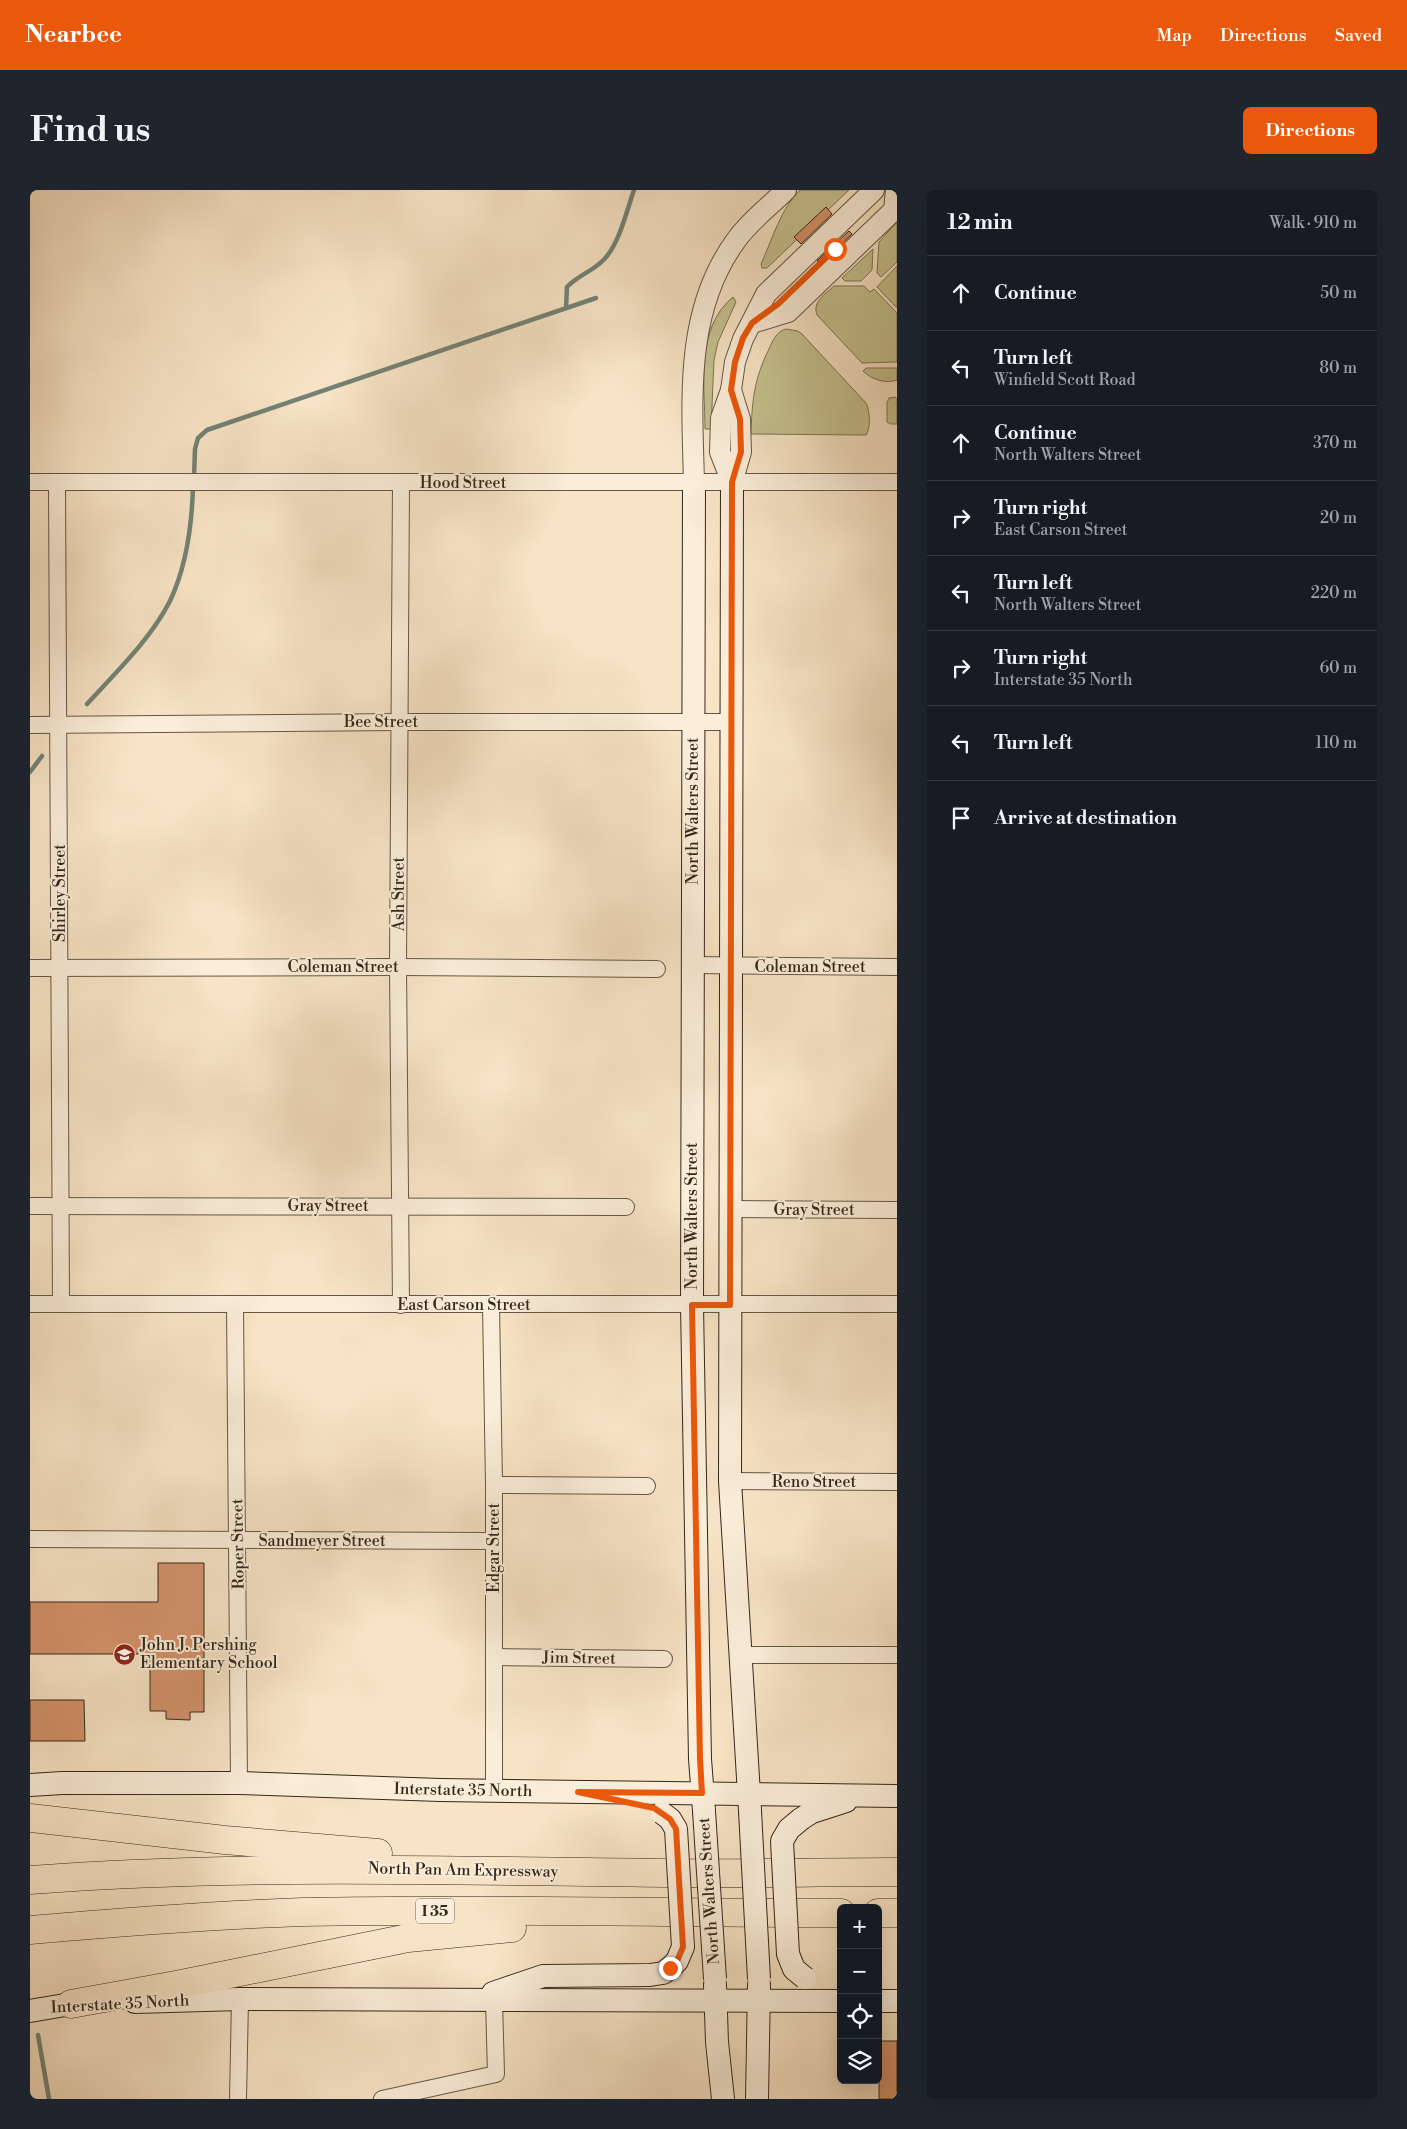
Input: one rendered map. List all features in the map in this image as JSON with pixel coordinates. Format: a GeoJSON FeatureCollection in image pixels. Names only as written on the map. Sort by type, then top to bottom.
{"type":"FeatureCollection","features":[{"type":"Feature","properties":{"kind":"highway"},"geometry":{"type":"LineString","coordinates":[[30,1818],[225,1840],[379,1853],[668,1873]]}},
{"type":"Feature","properties":{"kind":"highway","name":"North Pan Am Expressway"},"geometry":{"type":"LineString","coordinates":[[30,1880],[119,1874],[338,1869],[668,1873],[897,1872]]}},
{"type":"Feature","properties":{"kind":"highway","name":"I 35"},"geometry":{"type":"LineString","coordinates":[[30,1930],[205,1916],[301,1912],[412,1910],[837,1913]]}},
{"type":"Feature","properties":{"kind":"highway"},"geometry":{"type":"LineString","coordinates":[[71,2004],[176,1985],[349,1948],[408,1938],[664,1913]]}},
{"type":"Feature","properties":{"kind":"highway"},"geometry":{"type":"LineString","coordinates":[[882,1913],[897,1913]]}},
{"type":"Feature","properties":{"kind":"main road","name":"North Walters Street"},"geometry":{"type":"LineString","coordinates":[[694,482],[692,1305],[700,1759],[717,2042],[723,2099]]}},
{"type":"Feature","properties":{"kind":"main road"},"geometry":{"type":"LineString","coordinates":[[732,482],[730,1481],[750,1802],[758,1990],[757,2099]]}},
{"type":"Feature","properties":{"kind":"main road","name":"Interstate 35 North"},"geometry":{"type":"LineString","coordinates":[[30,1785],[239,1784],[578,1792],[703,1802],[897,1796]]}},
{"type":"Feature","properties":{"kind":"main road"},"geometry":{"type":"LineString","coordinates":[[485,2000],[544,1976],[650,1975],[663,1973],[677,1961],[683,1947],[676,1829],[670,1819],[662,1813],[637,1804],[578,1792]]}},
{"type":"Feature","properties":{"kind":"main road"},"geometry":{"type":"LineString","coordinates":[[837,1994],[805,1978],[794,1969],[788,1954],[782,1841],[789,1829],[812,1812],[862,1796]]}},
{"type":"Feature","properties":{"kind":"main road","name":"Interstate 35 North"},"geometry":{"type":"LineString","coordinates":[[30,2010],[71,2004],[240,1999],[485,2000],[715,1990],[758,1990],[837,2000]]}},
{"type":"Feature","properties":{"kind":"main road"},"geometry":{"type":"LineString","coordinates":[[882,2001],[897,2001]]}},
{"type":"Feature","properties":{"kind":"street"},"geometry":{"type":"LineString","coordinates":[[694,482],[692,384],[695,348],[701,315],[718,269],[738,238],[786,190]]}},
{"type":"Feature","properties":{"kind":"street"},"geometry":{"type":"LineString","coordinates":[[752,323],[756,286],[856,190]]}},
{"type":"Feature","properties":{"kind":"street"},"geometry":{"type":"LineString","coordinates":[[732,482],[720,452],[721,418],[731,390],[735,362],[743,338],[766,294],[874,190]]}},
{"type":"Feature","properties":{"kind":"street"},"geometry":{"type":"LineString","coordinates":[[752,323],[778,304],[884,200],[890,190]]}},
{"type":"Feature","properties":{"kind":"street"},"geometry":{"type":"LineString","coordinates":[[752,323],[788,312],[894,210],[896,190]]}},
{"type":"Feature","properties":{"kind":"street","name":"Hood Street"},"geometry":{"type":"LineString","coordinates":[[30,482],[897,482]]}},
{"type":"Feature","properties":{"kind":"street","name":"Shirley Street"},"geometry":{"type":"LineString","coordinates":[[57,482],[61,1304]]}},
{"type":"Feature","properties":{"kind":"street","name":"Ash Street"},"geometry":{"type":"LineString","coordinates":[[400,483],[398,967],[400,1305]]}},
{"type":"Feature","properties":{"kind":"street","name":"Bee Street"},"geometry":{"type":"LineString","coordinates":[[30,725],[732,722]]}},
{"type":"Feature","properties":{"kind":"street","name":"Coleman Street"},"geometry":{"type":"LineString","coordinates":[[692,966],[897,967]]}},
{"type":"Feature","properties":{"kind":"street","name":"Coleman Street"},"geometry":{"type":"LineString","coordinates":[[30,968],[398,967],[657,969]]}},
{"type":"Feature","properties":{"kind":"street","name":"Gray Street"},"geometry":{"type":"LineString","coordinates":[[30,1206],[626,1207]]}},
{"type":"Feature","properties":{"kind":"street","name":"Gray Street"},"geometry":{"type":"LineString","coordinates":[[732,1209],[897,1210]]}},
{"type":"Feature","properties":{"kind":"street","name":"East Carson Street"},"geometry":{"type":"LineString","coordinates":[[30,1304],[897,1304]]}},
{"type":"Feature","properties":{"kind":"street","name":"Roper Street"},"geometry":{"type":"LineString","coordinates":[[235,1305],[239,1784]]}},
{"type":"Feature","properties":{"kind":"street","name":"Edgar Street"},"geometry":{"type":"LineString","coordinates":[[491,1305],[494,1485],[494,1791]]}},
{"type":"Feature","properties":{"kind":"street","name":"Reno Street"},"geometry":{"type":"LineString","coordinates":[[730,1481],[897,1482]]}},
{"type":"Feature","properties":{"kind":"street"},"geometry":{"type":"LineString","coordinates":[[494,1485],[647,1486]]}},
{"type":"Feature","properties":{"kind":"street","name":"Sandmeyer Street"},"geometry":{"type":"LineString","coordinates":[[30,1540],[494,1541]]}},
{"type":"Feature","properties":{"kind":"street"},"geometry":{"type":"LineString","coordinates":[[742,1655],[897,1655]]}},
{"type":"Feature","properties":{"kind":"street","name":"Jim Street"},"geometry":{"type":"LineString","coordinates":[[494,1657],[664,1659]]}},
{"type":"Feature","properties":{"kind":"street"},"geometry":{"type":"LineString","coordinates":[[238,2099],[240,1999]]}},
{"type":"Feature","properties":{"kind":"street"},"geometry":{"type":"LineString","coordinates":[[382,2099],[496,2074],[485,2000]]}},
{"type":"Feature","properties":{"kind":"shaded area"},"geometry":{"type":"Polygon","coordinates":[[[800,190],[849,190],[767,268],[762,268],[761,264],[782,215],[793,197],[800,190]]]}},
{"type":"Feature","properties":{"kind":"shaded area"},"geometry":{"type":"Polygon","coordinates":[[[897,222],[897,262],[881,277],[877,273],[879,242],[897,222]]]}},
{"type":"Feature","properties":{"kind":"shaded area"},"geometry":{"type":"Polygon","coordinates":[[[873,249],[872,270],[861,281],[845,281],[842,278],[873,249]]]}},
{"type":"Feature","properties":{"kind":"shaded area"},"geometry":{"type":"Polygon","coordinates":[[[897,266],[897,308],[877,287],[897,266]]]}},
{"type":"Feature","properties":{"kind":"shaded area"},"geometry":{"type":"Polygon","coordinates":[[[834,286],[864,286],[870,292],[874,289],[897,313],[897,362],[862,363],[817,315],[816,306],[818,302],[834,286]]]}},
{"type":"Feature","properties":{"kind":"shaded area"},"geometry":{"type":"Polygon","coordinates":[[[733,297],[736,302],[718,342],[714,360],[711,429],[705,429],[704,377],[707,341],[721,310],[733,297]]]}},
{"type":"Feature","properties":{"kind":"shaded area"},"geometry":{"type":"Polygon","coordinates":[[[786,329],[798,331],[802,334],[866,403],[869,428],[866,435],[751,434],[753,401],[760,370],[777,334],[786,329]]]}},
{"type":"Feature","properties":{"kind":"shaded area"},"geometry":{"type":"Polygon","coordinates":[[[866,368],[897,368],[897,380],[888,382],[875,379],[863,371],[866,368]]]}},
{"type":"Feature","properties":{"kind":"shaded area"},"geometry":{"type":"Polygon","coordinates":[[[895,397],[897,399],[897,424],[891,424],[887,422],[887,403],[889,398],[895,397]]]}},
{"type":"Feature","properties":{"kind":"building"},"geometry":{"type":"Polygon","coordinates":[[[826,207],[832,214],[801,244],[794,237],[826,207]]]}},
{"type":"Feature","properties":{"kind":"building"},"geometry":{"type":"Polygon","coordinates":[[[849,231],[852,234],[820,264],[817,261],[849,231]]]}},
{"type":"Feature","properties":{"kind":"building"},"geometry":{"type":"Polygon","coordinates":[[[158,1563],[204,1563],[204,1712],[190,1712],[190,1720],[166,1719],[166,1711],[150,1711],[150,1654],[30,1654],[30,1602],[158,1602],[158,1563]]]}},
{"type":"Feature","properties":{"kind":"building"},"geometry":{"type":"Polygon","coordinates":[[[30,1700],[84,1700],[85,1741],[30,1741],[30,1700]]]}},
{"type":"Feature","properties":{"kind":"building"},"geometry":{"type":"Polygon","coordinates":[[[882,2041],[897,2041],[897,2099],[879,2099],[879,2084],[882,2084],[882,2041]]]}},
{"type":"Feature","properties":{"kind":"waterway"},"geometry":{"type":"LineString","coordinates":[[566,308],[567,287],[603,261],[612,249],[634,190]]}},
{"type":"Feature","properties":{"kind":"waterway"},"geometry":{"type":"LineString","coordinates":[[194,478],[195,449],[198,438],[207,430],[596,298]]}},
{"type":"Feature","properties":{"kind":"waterway"},"geometry":{"type":"LineString","coordinates":[[87,704],[143,642],[170,601],[181,573],[187,545],[193,486]]}},
{"type":"Feature","properties":{"kind":"waterway"},"geometry":{"type":"LineString","coordinates":[[30,772],[42,756]]}},
{"type":"Feature","properties":{"kind":"waterway"},"geometry":{"type":"LineString","coordinates":[[38,2035],[49,2099]]}},
{"type":"Feature","properties":{"kind":"place","name":"John J. Pershing Elementary School"},"geometry":{"type":"Point","coordinates":[124,1654]}},
{"type":"Feature","properties":{"kind":"route"},"geometry":{"type":"LineString","coordinates":[[670,1968],[677,1961],[683,1947],[676,1829],[670,1819],[654,1808],[578,1792],[702,1793],[692,1305],[730,1305],[732,1209],[732,482],[741,452],[740,419],[731,390],[735,362],[743,338],[752,323],[778,304],[835,249]]}}]}
